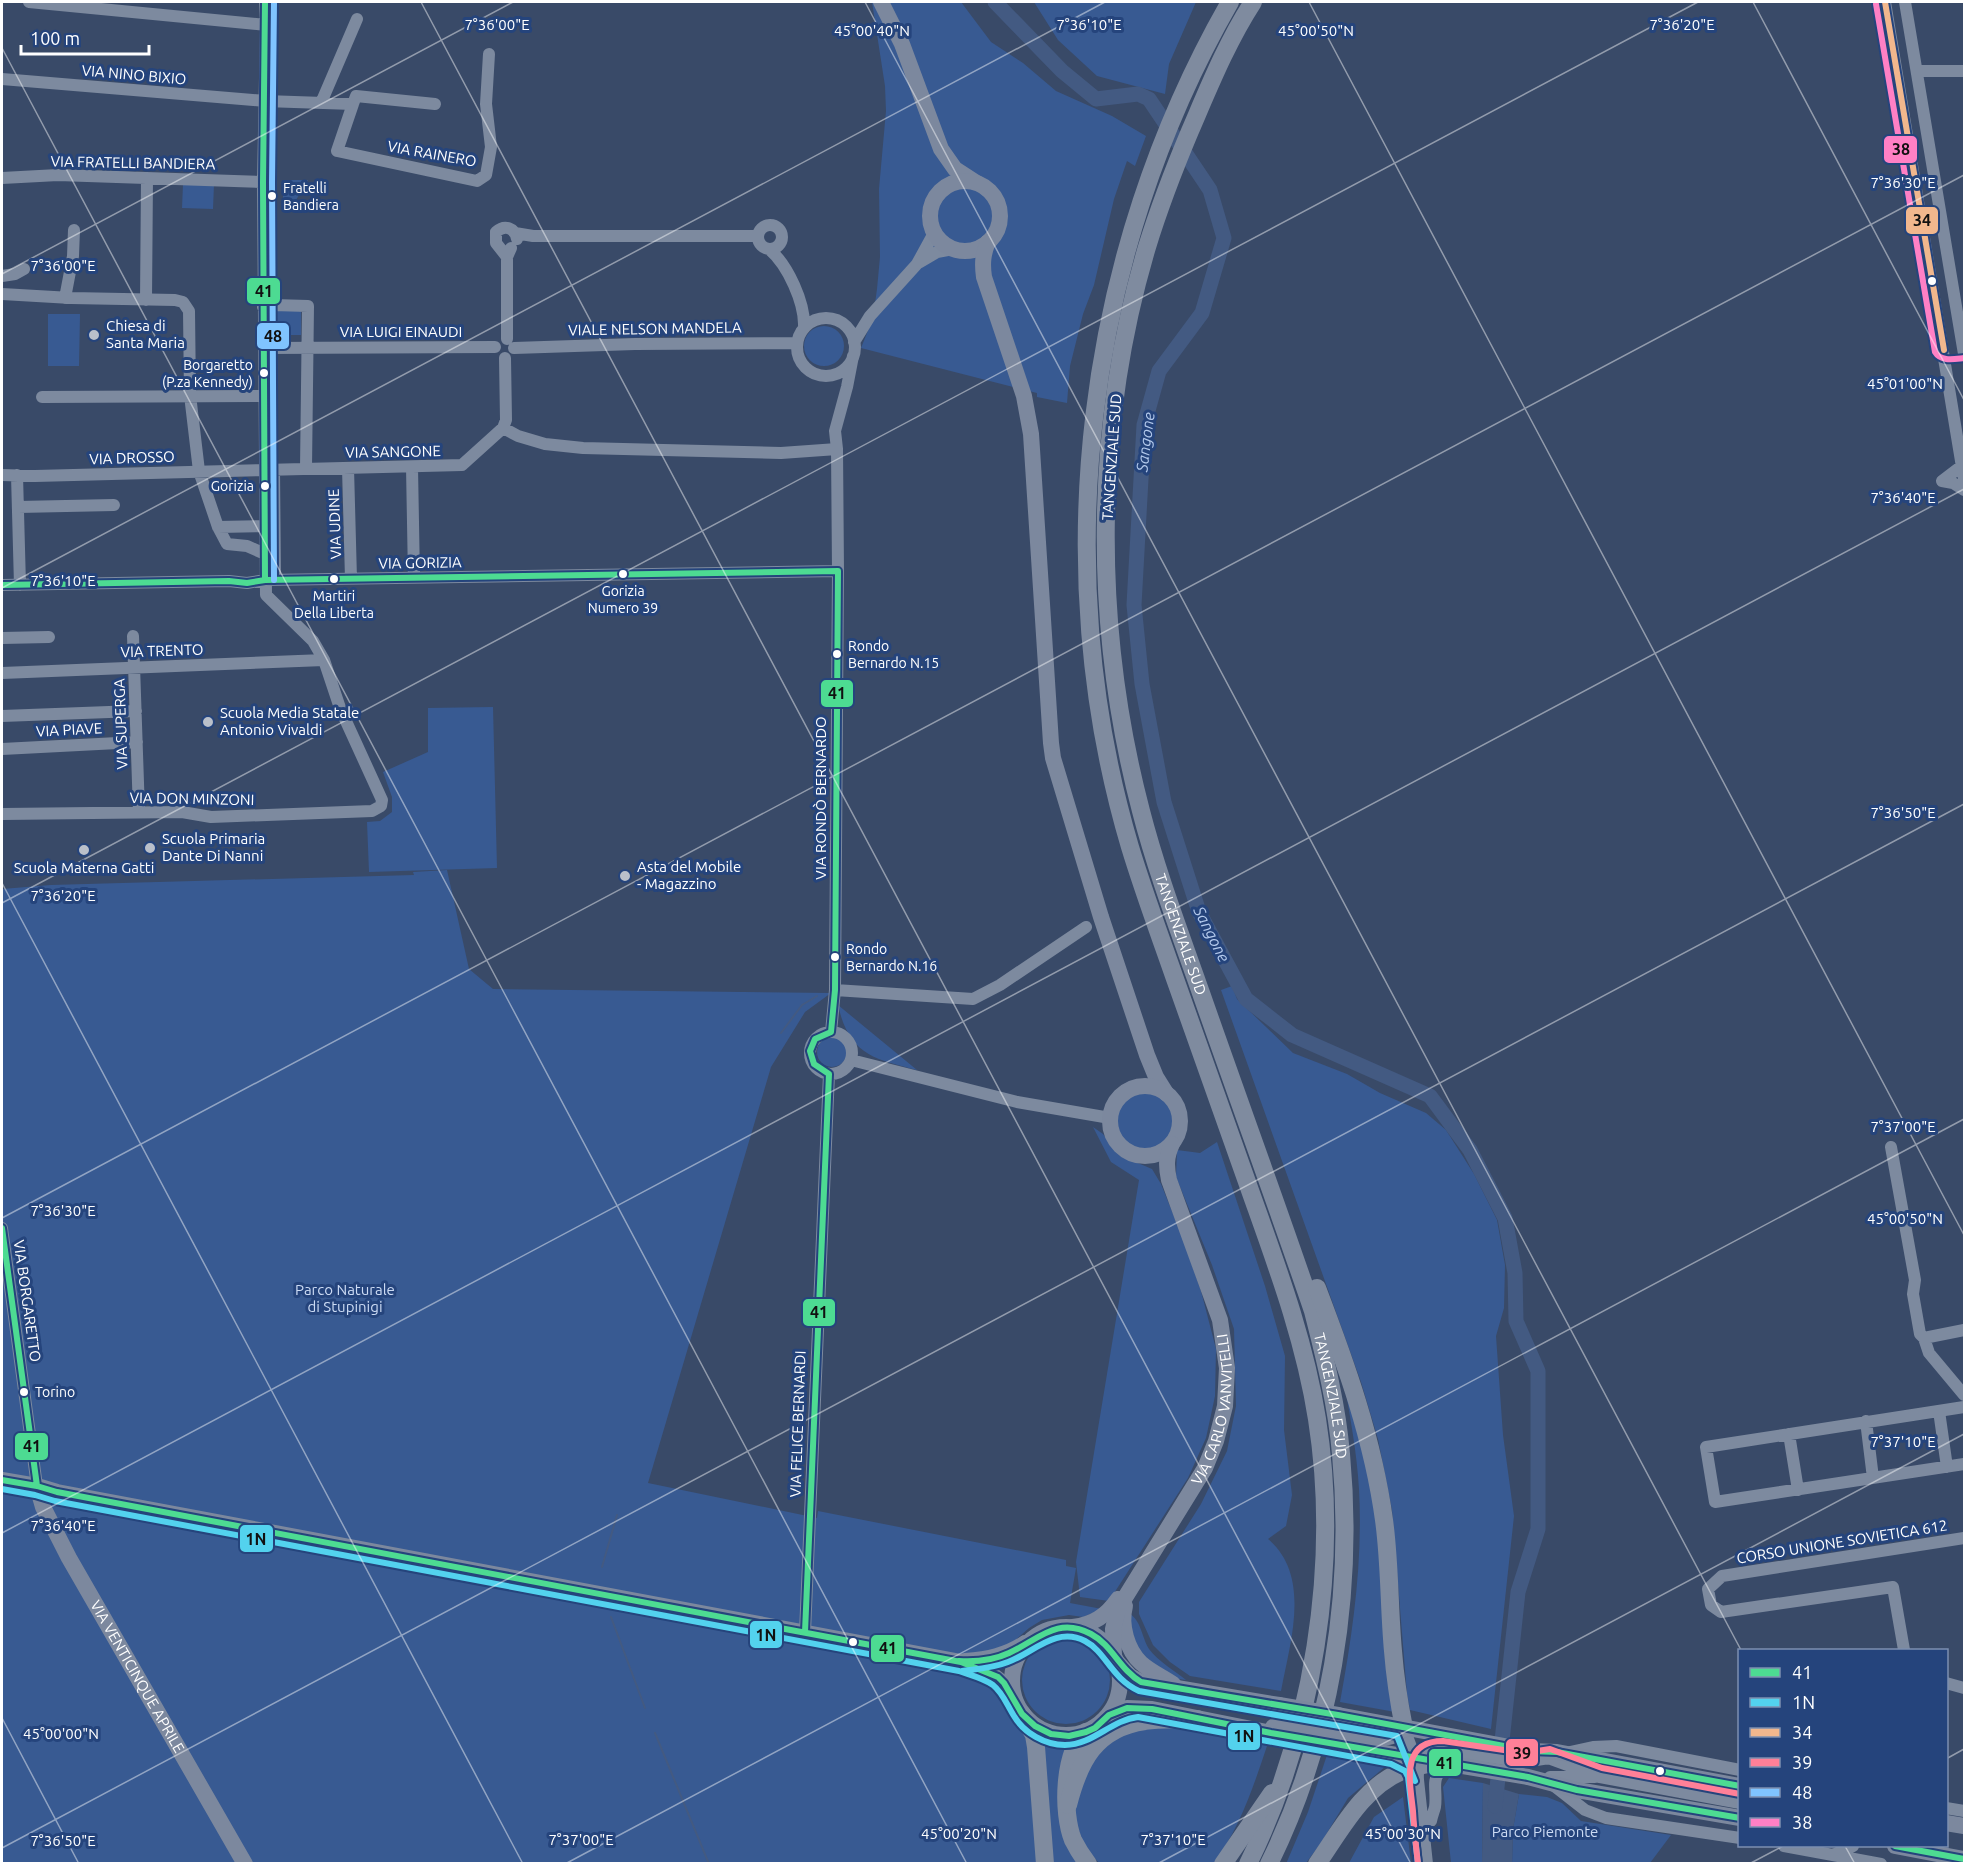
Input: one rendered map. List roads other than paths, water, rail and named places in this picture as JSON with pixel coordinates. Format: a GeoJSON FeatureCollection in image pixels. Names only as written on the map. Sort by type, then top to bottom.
{"type":"FeatureCollection","features":[{"type":"Feature","properties":{"kind":"highway","name":"TANGENZIALE SUD"},"geometry":{"type":"LineString","coordinates":[[1230,2],[1207,42],[1146,189],[1116,291],[1095,406],[1088,473],[1087,586],[1103,733],[1130,847],[1289,1302],[1301,1344],[1317,1419],[1324,1487],[1325,1530],[1318,1636],[1310,1682],[1283,1777],[1270,1815],[1248,1863]]}},
{"type":"Feature","properties":{"kind":"highway","name":"TANGENZIALE SUD"},"geometry":{"type":"LineString","coordinates":[[1253,2],[1216,70],[1199,109],[1146,250],[1133,302],[1114,412],[1106,511],[1106,571],[1111,638],[1122,725],[1140,809],[1151,849],[1313,1311],[1330,1380],[1341,1453],[1344,1528],[1342,1593],[1338,1637],[1330,1683],[1302,1785],[1269,1863]]}},
{"type":"Feature","properties":{"kind":"highway"},"geometry":{"type":"LineString","coordinates":[[1260,1160],[1296,1233],[1338,1342],[1366,1429],[1384,1520],[1393,1653],[1404,1728]]}},
{"type":"Feature","properties":{"kind":"highway"},"geometry":{"type":"LineString","coordinates":[[1018,1705],[1034,1736],[1036,1746],[1045,1863]]}},
{"type":"Feature","properties":{"kind":"highway"},"geometry":{"type":"LineString","coordinates":[[1068,1805],[1075,1777],[1083,1761],[1095,1746],[1111,1734],[1129,1725],[1148,1720],[1197,1719]]}},
{"type":"Feature","properties":{"kind":"highway"},"geometry":{"type":"LineString","coordinates":[[1086,1732],[1077,1742],[1066,1788],[1072,1839],[1088,1863]]}},
{"type":"Feature","properties":{"kind":"highway"},"geometry":{"type":"LineString","coordinates":[[1317,1863],[1361,1801],[1371,1791],[1397,1773],[1420,1768]]}},
{"type":"Feature","properties":{"kind":"highway"},"geometry":{"type":"LineString","coordinates":[[1223,1863],[1283,1777]]}},
{"type":"Feature","properties":{"kind":"main road"},"geometry":{"type":"LineString","coordinates":[[881,2],[899,37],[941,150],[955,170],[991,193],[999,209],[998,227],[983,254],[982,266],[1024,396],[1030,426],[1053,758],[1101,917],[1147,1054],[1166,1093]]}},
{"type":"Feature","properties":{"kind":"main road"},"geometry":{"type":"LineString","coordinates":[[941,150],[943,172],[930,213],[934,233],[939,240],[956,250],[984,277]]}},
{"type":"Feature","properties":{"kind":"main road"},"geometry":{"type":"LineString","coordinates":[[937,194],[959,181],[976,183]]}},
{"type":"Feature","properties":{"kind":"main road"},"geometry":{"type":"LineString","coordinates":[[956,250],[977,249],[988,242]]}},
{"type":"Feature","properties":{"kind":"main road"},"geometry":{"type":"LineString","coordinates":[[1147,1054],[1142,1068],[1128,1090],[1116,1102],[1110,1118],[1111,1130],[1115,1140],[1132,1154],[1142,1156],[1159,1154],[1172,1144]]}},
{"type":"Feature","properties":{"kind":"main road"},"geometry":{"type":"LineString","coordinates":[[1128,1090],[1147,1086],[1157,1088],[1166,1093],[1179,1110],[1179,1132],[1167,1155],[1169,1180]]}},
{"type":"Feature","properties":{"kind":"main road"},"geometry":{"type":"LineString","coordinates":[[1142,1156],[1156,1166],[1169,1180]]}},
{"type":"Feature","properties":{"kind":"main road","name":"VIA CARLO VANVITELLI"},"geometry":{"type":"LineString","coordinates":[[1115,1659],[1114,1622],[1118,1609],[1205,1468],[1221,1425],[1227,1387],[1226,1350],[1220,1320],[1169,1180]]}},
{"type":"Feature","properties":{"kind":"main road"},"geometry":{"type":"LineString","coordinates":[[2,1480],[961,1662],[998,1677],[1035,1726],[1051,1734],[1069,1736],[1086,1732],[1095,1728],[1109,1715],[1127,1708],[1144,1708],[1253,1730],[1404,1728],[1492,1758],[1525,1763],[1557,1756],[1600,1777],[1738,1817]]}},
{"type":"Feature","properties":{"kind":"main road","name":"VIA VENTICINQUE APRILE"},"geometry":{"type":"LineString","coordinates":[[38,1486],[43,1507],[69,1558],[245,1863]]}},
{"type":"Feature","properties":{"kind":"main road","name":"VIA CARLO VANVITELLI"},"geometry":{"type":"LineString","coordinates":[[1073,1627],[1093,1623],[1108,1612],[1135,1573],[1147,1560]]}},
{"type":"Feature","properties":{"kind":"main road"},"geometry":{"type":"LineString","coordinates":[[1130,1588],[1123,1618],[1133,1652],[1141,1663],[1181,1690]]}},
{"type":"Feature","properties":{"kind":"main road"},"geometry":{"type":"LineString","coordinates":[[961,1662],[997,1657],[1009,1653],[1050,1629],[1073,1627],[1087,1631],[1102,1641],[1115,1659],[1136,1680],[1181,1690],[1279,1705],[1420,1768],[1463,1766],[1492,1758],[1525,1763],[1550,1782],[1577,1790],[1600,1777],[1738,1780]]}},
{"type":"Feature","properties":{"kind":"main road"},"geometry":{"type":"LineString","coordinates":[[1018,1705],[1011,1679],[1014,1662],[1028,1641]]}},
{"type":"Feature","properties":{"kind":"main road"},"geometry":{"type":"LineString","coordinates":[[1109,1715],[1119,1692],[1120,1674],[1115,1659]]}},
{"type":"Feature","properties":{"kind":"main road"},"geometry":{"type":"LineString","coordinates":[[1948,1823],[1965,1826]]}},
{"type":"Feature","properties":{"kind":"main road"},"geometry":{"type":"LineString","coordinates":[[1905,1847],[1965,1859]]}},
{"type":"Feature","properties":{"kind":"street"},"geometry":{"type":"LineString","coordinates":[[29,2],[266,25]]}},
{"type":"Feature","properties":{"kind":"street"},"geometry":{"type":"LineString","coordinates":[[265,2],[264,396],[269,469],[270,580],[266,596],[313,641],[324,660]]}},
{"type":"Feature","properties":{"kind":"street"},"geometry":{"type":"LineString","coordinates":[[1885,2],[1965,479]]}},
{"type":"Feature","properties":{"kind":"street"},"geometry":{"type":"LineString","coordinates":[[1905,2],[1964,351],[1944,350]]}},
{"type":"Feature","properties":{"kind":"street"},"geometry":{"type":"LineString","coordinates":[[321,103],[357,19]]}},
{"type":"Feature","properties":{"kind":"street","name":"VIA RAINERO"},"geometry":{"type":"LineString","coordinates":[[353,104],[337,151],[477,181],[486,175],[491,147],[486,104],[489,54]]}},
{"type":"Feature","properties":{"kind":"street"},"geometry":{"type":"LineString","coordinates":[[1917,71],[1965,71]]}},
{"type":"Feature","properties":{"kind":"street","name":"VIA NINO BIXIO"},"geometry":{"type":"LineString","coordinates":[[2,80],[265,101]]}},
{"type":"Feature","properties":{"kind":"street"},"geometry":{"type":"LineString","coordinates":[[265,101],[353,104],[356,96],[435,104]]}},
{"type":"Feature","properties":{"kind":"street","name":"VIA FRATELLI BANDIERA"},"geometry":{"type":"LineString","coordinates":[[2,178],[58,175],[263,182]]}},
{"type":"Feature","properties":{"kind":"street"},"geometry":{"type":"LineString","coordinates":[[146,300],[147,178]]}},
{"type":"Feature","properties":{"kind":"street"},"geometry":{"type":"LineString","coordinates":[[1922,217],[1941,214]]}},
{"type":"Feature","properties":{"kind":"street"},"geometry":{"type":"LineString","coordinates":[[769,249],[777,247],[782,236],[779,229],[772,225],[764,226],[758,236],[760,243],[781,261],[802,306],[804,327]]}},
{"type":"Feature","properties":{"kind":"street"},"geometry":{"type":"LineString","coordinates":[[65,298],[73,256],[74,230]]}},
{"type":"Feature","properties":{"kind":"street"},"geometry":{"type":"LineString","coordinates":[[854,342],[870,316],[916,264],[934,233]]}},
{"type":"Feature","properties":{"kind":"street"},"geometry":{"type":"LineString","coordinates":[[758,236],[533,236],[510,246],[507,412],[503,428],[518,436],[545,444],[583,448],[781,453],[837,449]]}},
{"type":"Feature","properties":{"kind":"street"},"geometry":{"type":"LineString","coordinates":[[916,264],[937,252],[956,250]]}},
{"type":"Feature","properties":{"kind":"street"},"geometry":{"type":"LineString","coordinates":[[2,276],[15,274],[24,269]]}},
{"type":"Feature","properties":{"kind":"street"},"geometry":{"type":"LineString","coordinates":[[1934,292],[1953,290]]}},
{"type":"Feature","properties":{"kind":"street"},"geometry":{"type":"LineString","coordinates":[[2,294],[183,302],[189,310],[190,395],[199,471],[218,527],[227,544],[247,546],[265,554]]}},
{"type":"Feature","properties":{"kind":"street"},"geometry":{"type":"LineString","coordinates":[[264,307],[308,306],[306,468]]}},
{"type":"Feature","properties":{"kind":"street"},"geometry":{"type":"LineString","coordinates":[[820,318],[837,320],[850,332],[854,342],[853,356],[846,367],[832,375],[823,376],[806,368],[797,353],[799,335],[804,327],[820,318]]}},
{"type":"Feature","properties":{"kind":"street","name":"VIALE NELSON MANDELA"},"geometry":{"type":"LineString","coordinates":[[508,348],[635,344],[797,344]]}},
{"type":"Feature","properties":{"kind":"street","name":"VIA LUIGI EINAUDI"},"geometry":{"type":"LineString","coordinates":[[264,348],[495,347],[498,355],[508,348]]}},
{"type":"Feature","properties":{"kind":"street","name":"VIA RONDÒ BERNARDO"},"geometry":{"type":"LineString","coordinates":[[831,1032],[835,990],[838,571],[835,431],[853,356]]}},
{"type":"Feature","properties":{"kind":"street"},"geometry":{"type":"LineString","coordinates":[[42,397],[264,396]]}},
{"type":"Feature","properties":{"kind":"street","name":"VIA SANGONE"},"geometry":{"type":"LineString","coordinates":[[269,469],[462,465],[503,428]]}},
{"type":"Feature","properties":{"kind":"street"},"geometry":{"type":"LineString","coordinates":[[1962,465],[1942,482],[1953,483],[1965,490]]}},
{"type":"Feature","properties":{"kind":"street"},"geometry":{"type":"LineString","coordinates":[[412,467],[414,578]]}},
{"type":"Feature","properties":{"kind":"street","name":"VIA UDINE"},"geometry":{"type":"LineString","coordinates":[[348,468],[351,579]]}},
{"type":"Feature","properties":{"kind":"street"},"geometry":{"type":"LineString","coordinates":[[269,469],[265,554],[270,580]]}},
{"type":"Feature","properties":{"kind":"street","name":"VIA DROSSO"},"geometry":{"type":"LineString","coordinates":[[2,475],[269,469]]}},
{"type":"Feature","properties":{"kind":"street"},"geometry":{"type":"LineString","coordinates":[[17,476],[20,585]]}},
{"type":"Feature","properties":{"kind":"street"},"geometry":{"type":"LineString","coordinates":[[18,507],[114,505]]}},
{"type":"Feature","properties":{"kind":"street"},"geometry":{"type":"LineString","coordinates":[[218,527],[265,525]]}},
{"type":"Feature","properties":{"kind":"street","name":"VIA GORIZIA"},"geometry":{"type":"LineString","coordinates":[[2,585],[229,581],[247,583],[270,580],[838,571]]}},
{"type":"Feature","properties":{"kind":"street","name":"VIA SUPERGA"},"geometry":{"type":"LineString","coordinates":[[133,636],[139,812]]}},
{"type":"Feature","properties":{"kind":"street"},"geometry":{"type":"LineString","coordinates":[[2,638],[49,637]]}},
{"type":"Feature","properties":{"kind":"street","name":"VIA TRENTO"},"geometry":{"type":"LineString","coordinates":[[2,672],[324,660]]}},
{"type":"Feature","properties":{"kind":"street","name":"VIA DON MINZONI"},"geometry":{"type":"LineString","coordinates":[[2,814],[182,812],[211,817],[372,811],[381,806],[382,800],[340,708],[324,660]]}},
{"type":"Feature","properties":{"kind":"street"},"geometry":{"type":"LineString","coordinates":[[2,717],[136,711]]}},
{"type":"Feature","properties":{"kind":"street","name":"VIA PIAVE"},"geometry":{"type":"LineString","coordinates":[[2,748],[137,742]]}},
{"type":"Feature","properties":{"kind":"street"},"geometry":{"type":"LineString","coordinates":[[835,990],[973,999],[1000,985],[1086,927]]}},
{"type":"Feature","properties":{"kind":"street"},"geometry":{"type":"LineString","coordinates":[[831,1032],[842,1035],[848,1041],[852,1051],[851,1060],[842,1072],[829,1074],[818,1070],[813,1064],[810,1049],[817,1037],[831,1032]]}},
{"type":"Feature","properties":{"kind":"street"},"geometry":{"type":"LineString","coordinates":[[851,1060],[1017,1102],[1110,1118]]}},
{"type":"Feature","properties":{"kind":"street","name":"VIA FELICE BERNARDI"},"geometry":{"type":"LineString","coordinates":[[806,1632],[829,1074]]}},
{"type":"Feature","properties":{"kind":"street"},"geometry":{"type":"LineString","coordinates":[[1891,1147],[1915,1280],[1913,1294],[1920,1334],[1924,1338],[1929,1353],[1961,1393]]}},
{"type":"Feature","properties":{"kind":"street","name":"VIA BORGARETTO"},"geometry":{"type":"LineString","coordinates":[[2,1228],[38,1486]]}},
{"type":"Feature","properties":{"kind":"street"},"geometry":{"type":"LineString","coordinates":[[1924,1338],[1965,1330]]}},
{"type":"Feature","properties":{"kind":"street"},"geometry":{"type":"LineString","coordinates":[[1965,1407],[1706,1447],[1715,1502],[1965,1464]]}},
{"type":"Feature","properties":{"kind":"street"},"geometry":{"type":"LineString","coordinates":[[1939,1411],[1947,1467]]}},
{"type":"Feature","properties":{"kind":"street"},"geometry":{"type":"LineString","coordinates":[[1866,1421],[1873,1478]]}},
{"type":"Feature","properties":{"kind":"street"},"geometry":{"type":"LineString","coordinates":[[1789,1434],[1798,1490]]}},
{"type":"Feature","properties":{"kind":"street","name":"CORSO UNIONE SOVIETICA 612"},"geometry":{"type":"LineString","coordinates":[[1904,1649],[1893,1587],[1721,1612],[1711,1605],[1708,1589],[1722,1576],[1965,1538]]}},
{"type":"Feature","properties":{"kind":"street"},"geometry":{"type":"LineString","coordinates":[[1948,1683],[1965,1688]]}},
{"type":"Feature","properties":{"kind":"street"},"geometry":{"type":"LineString","coordinates":[[1404,1728],[1426,1786],[1435,1863]]}},
{"type":"Feature","properties":{"kind":"street"},"geometry":{"type":"LineString","coordinates":[[1603,1817],[1596,1806],[1600,1777],[1605,1753],[1613,1746]]}},
{"type":"Feature","properties":{"kind":"street"},"geometry":{"type":"LineString","coordinates":[[1557,1756],[1593,1747],[1613,1746],[1738,1780]]}},
{"type":"Feature","properties":{"kind":"street"},"geometry":{"type":"LineString","coordinates":[[1427,1863],[1420,1768],[1429,1752],[1437,1749],[1492,1758]]}},
{"type":"Feature","properties":{"kind":"street"},"geometry":{"type":"LineString","coordinates":[[1525,1763],[1578,1778],[1600,1777],[1738,1803]]}},
{"type":"Feature","properties":{"kind":"street"},"geometry":{"type":"LineString","coordinates":[[1431,1821],[1435,1805],[1436,1777],[1446,1769],[1463,1766]]}},
{"type":"Feature","properties":{"kind":"street"},"geometry":{"type":"LineString","coordinates":[[1550,1782],[1560,1793],[1585,1810],[1603,1817],[1738,1838]]}},
{"type":"Feature","properties":{"kind":"street"},"geometry":{"type":"LineString","coordinates":[[1948,1808],[1965,1811]]}},
{"type":"Feature","properties":{"kind":"street"},"geometry":{"type":"LineString","coordinates":[[1794,1847],[1881,1863]]}},
{"type":"Feature","properties":{"kind":"street"},"geometry":{"type":"LineString","coordinates":[[1833,1855],[1849,1847]]}},
{"type":"Feature","properties":{"kind":"waterway","name":"Sangone"},"geometry":{"type":"LineString","coordinates":[[995,2],[1062,71],[1096,99],[1138,94],[1149,99],[1210,190],[1224,238],[1202,313],[1159,371],[1144,425],[1134,605],[1142,684],[1164,802],[1199,912],[1246,999],[1292,1035],[1430,1096],[1470,1150],[1505,1218],[1515,1273],[1516,1321],[1538,1371],[1538,1529],[1518,1592],[1495,1806]]}},
{"type":"Feature","properties":{"kind":"waterway"},"geometry":{"type":"LineString","coordinates":[[781,1033],[802,1005],[817,996]]}},
{"type":"Feature","properties":{"kind":"waterway"},"geometry":{"type":"LineString","coordinates":[[602,1567],[617,1515]]}},
{"type":"Feature","properties":{"kind":"waterway"},"geometry":{"type":"LineString","coordinates":[[611,1617],[645,1708]]}},
{"type":"Feature","properties":{"kind":"waterway"},"geometry":{"type":"LineString","coordinates":[[655,1733],[709,1864]]}},
{"type":"Feature","properties":{"kind":"place","name":"Fratelli Bandiera"},"geometry":{"type":"Point","coordinates":[272,196]}},
{"type":"Feature","properties":{"kind":"place","name":"Chiesa di Santa Maria"},"geometry":{"type":"Point","coordinates":[94,335]}},
{"type":"Feature","properties":{"kind":"place","name":"Borgaretto (P.za Kennedy)"},"geometry":{"type":"Point","coordinates":[264,373]}},
{"type":"Feature","properties":{"kind":"place","name":"Gorizia"},"geometry":{"type":"Point","coordinates":[265,486]}},
{"type":"Feature","properties":{"kind":"place","name":"Gorizia Numero 39"},"geometry":{"type":"Point","coordinates":[623,574]}},
{"type":"Feature","properties":{"kind":"place","name":"Martiri Della Liberta"},"geometry":{"type":"Point","coordinates":[334,579]}},
{"type":"Feature","properties":{"kind":"place","name":"Rondo Bernardo N.15"},"geometry":{"type":"Point","coordinates":[837,654]}},
{"type":"Feature","properties":{"kind":"place","name":"Scuola Media Statale Antonio Vivaldi"},"geometry":{"type":"Point","coordinates":[208,722]}},
{"type":"Feature","properties":{"kind":"place","name":"Scuola Primaria Dante Di Nanni"},"geometry":{"type":"Point","coordinates":[150,848]}},
{"type":"Feature","properties":{"kind":"place","name":"Scuola Materna Gatti"},"geometry":{"type":"Point","coordinates":[84,850]}},
{"type":"Feature","properties":{"kind":"place","name":"Asta del Mobile - Magazzino"},"geometry":{"type":"Point","coordinates":[625,876]}},
{"type":"Feature","properties":{"kind":"place","name":"Rondo Bernardo N.16"},"geometry":{"type":"Point","coordinates":[835,957]}},
{"type":"Feature","properties":{"kind":"place","name":"Torino"},"geometry":{"type":"Point","coordinates":[24,1392]}},
{"type":"Feature","properties":{"kind":"park label","name":"Parco Naturale di Stupinigi"},"geometry":{"type":"Point","coordinates":[345,1298]}},
{"type":"Feature","properties":{"kind":"park label","name":"Parco Piemonte"},"geometry":{"type":"Point","coordinates":[1545,1832]}}]}
